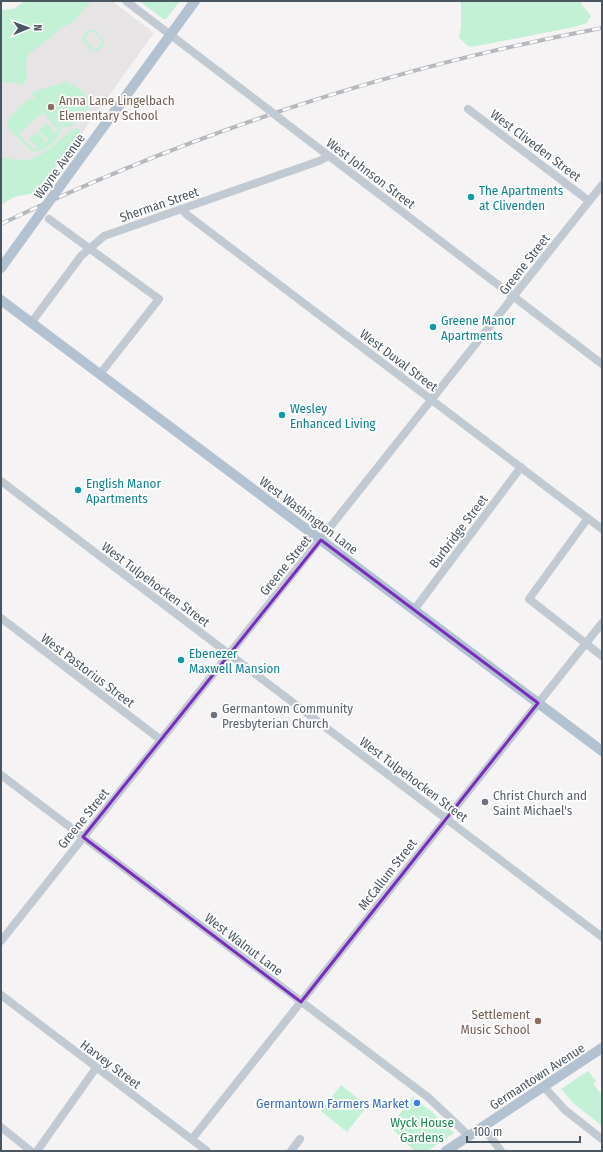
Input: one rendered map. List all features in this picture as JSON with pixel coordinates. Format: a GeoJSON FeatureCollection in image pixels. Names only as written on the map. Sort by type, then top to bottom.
{"type":"FeatureCollection","features":[{"type":"Feature","properties":{"kind":"main road","name":"Wayne Avenue"},"geometry":{"type":"LineString","coordinates":[[1,268],[195,1]]}},
{"type":"Feature","properties":{"kind":"main road","name":"West Washington Lane"},"geometry":{"type":"LineString","coordinates":[[1,300],[602,751]]}},
{"type":"Feature","properties":{"kind":"main road","name":"Germantown Avenue"},"geometry":{"type":"LineString","coordinates":[[446,1151],[602,1048]]}},
{"type":"Feature","properties":{"kind":"street","name":"West Johnson Street"},"geometry":{"type":"LineString","coordinates":[[126,1],[602,364]]}},
{"type":"Feature","properties":{"kind":"street","name":"West Cliveden Street"},"geometry":{"type":"LineString","coordinates":[[468,109],[589,201]]}},
{"type":"Feature","properties":{"kind":"street","name":"Sherman Street"},"geometry":{"type":"LineString","coordinates":[[31,323],[88,248],[101,238],[113,232],[319,161],[329,156]]}},
{"type":"Feature","properties":{"kind":"street","name":"Greene Street"},"geometry":{"type":"LineString","coordinates":[[1,941],[602,185]]}},
{"type":"Feature","properties":{"kind":"street","name":"West Duval Street"},"geometry":{"type":"LineString","coordinates":[[182,208],[186,214],[602,529]]}},
{"type":"Feature","properties":{"kind":"street"},"geometry":{"type":"LineString","coordinates":[[49,219],[159,299],[100,374]]}},
{"type":"Feature","properties":{"kind":"street","name":"Burbridge Street"},"geometry":{"type":"LineString","coordinates":[[414,610],[521,468]]}},
{"type":"Feature","properties":{"kind":"street","name":"West Tulpehocken Street"},"geometry":{"type":"LineString","coordinates":[[1,482],[602,936]]}},
{"type":"Feature","properties":{"kind":"street"},"geometry":{"type":"LineString","coordinates":[[588,518],[529,599],[602,656]]}},
{"type":"Feature","properties":{"kind":"street","name":"West Pastorius Street"},"geometry":{"type":"LineString","coordinates":[[1,618],[161,740]]}},
{"type":"Feature","properties":{"kind":"street","name":"McCallum Street"},"geometry":{"type":"LineString","coordinates":[[192,1139],[602,623]]}},
{"type":"Feature","properties":{"kind":"street","name":"West Walnut Lane"},"geometry":{"type":"LineString","coordinates":[[1,775],[437,1104],[469,1136]]}},
{"type":"Feature","properties":{"kind":"street","name":"Harvey Street"},"geometry":{"type":"LineString","coordinates":[[1,995],[207,1151]]}},
{"type":"Feature","properties":{"kind":"street"},"geometry":{"type":"LineString","coordinates":[[37,1151],[96,1068]]}},
{"type":"Feature","properties":{"kind":"street"},"geometry":{"type":"LineString","coordinates":[[544,1087],[565,1110],[602,1139]]}},
{"type":"Feature","properties":{"kind":"street"},"geometry":{"type":"LineString","coordinates":[[483,1127],[501,1151]]}},
{"type":"Feature","properties":{"kind":"street"},"geometry":{"type":"LineString","coordinates":[[1,1128],[31,1151]]}},
{"type":"Feature","properties":{"kind":"street"},"geometry":{"type":"LineString","coordinates":[[291,1151],[300,1138]]}},
{"type":"Feature","properties":{"kind":"highlighted area"},"geometry":{"type":"Polygon","coordinates":[[[321,540],[538,703],[301,1002],[83,837],[321,540]]]}},
{"type":"Feature","properties":{"kind":"shaded area","name":"Anna Lane Lingelbach Elementary School"},"geometry":{"type":"Polygon","coordinates":[[[24,1],[112,1],[154,33],[59,165],[40,182],[1,205],[1,18],[24,1]]]}},
{"type":"Feature","properties":{"kind":"green space"},"geometry":{"type":"Polygon","coordinates":[[[27,1],[92,1],[73,22],[59,29],[29,54],[26,61],[27,79],[24,84],[1,82],[1,10],[14,9],[27,1]]]}},
{"type":"Feature","properties":{"kind":"green space"},"geometry":{"type":"Polygon","coordinates":[[[139,1],[180,1],[166,19],[163,19],[139,1]]]}},
{"type":"Feature","properties":{"kind":"green space"},"geometry":{"type":"Polygon","coordinates":[[[461,1],[579,1],[591,16],[587,23],[574,27],[472,47],[468,46],[459,38],[461,26],[461,1]]]}},
{"type":"Feature","properties":{"kind":"green space"},"geometry":{"type":"Polygon","coordinates":[[[91,29],[96,31],[104,41],[103,47],[96,51],[90,50],[82,39],[84,34],[91,29]],[[90,32],[85,39],[92,48],[95,49],[101,45],[102,42],[95,32],[90,32]]]}},
{"type":"Feature","properties":{"kind":"green space"},"geometry":{"type":"Polygon","coordinates":[[[64,81],[82,91],[88,98],[89,108],[69,127],[62,127],[38,102],[59,125],[61,130],[57,138],[45,149],[40,151],[31,151],[8,128],[7,120],[27,100],[32,99],[37,101],[32,95],[33,92],[64,81]],[[43,112],[19,134],[33,149],[38,148],[29,139],[37,132],[46,141],[40,148],[58,130],[43,112]]]}},
{"type":"Feature","properties":{"kind":"green space"},"geometry":{"type":"Polygon","coordinates":[[[47,123],[55,132],[48,140],[39,130],[47,123]]]}},
{"type":"Feature","properties":{"kind":"green space"},"geometry":{"type":"Polygon","coordinates":[[[78,128],[80,131],[78,137],[35,193],[13,197],[1,204],[1,157],[26,160],[39,156],[68,133],[78,128]]]}},
{"type":"Feature","properties":{"kind":"green space"},"geometry":{"type":"Polygon","coordinates":[[[588,1071],[596,1081],[593,1084],[602,1095],[601,1125],[574,1104],[561,1089],[588,1071]]]}},
{"type":"Feature","properties":{"kind":"green space"},"geometry":{"type":"Polygon","coordinates":[[[341,1085],[367,1106],[347,1132],[321,1111],[341,1085]]]}},
{"type":"Feature","properties":{"kind":"green space","name":"Wyck House Gardens"},"geometry":{"type":"Polygon","coordinates":[[[413,1097],[432,1112],[454,1133],[427,1151],[414,1151],[390,1126],[413,1097]]]}},
{"type":"Feature","properties":{"kind":"railway"},"geometry":{"type":"LineString","coordinates":[[1,224],[146,160],[295,106],[447,62],[602,28]]}},
{"type":"Feature","properties":{"kind":"place","name":"Anna Lane Lingelbach Elementary School"},"geometry":{"type":"Point","coordinates":[51,107]}},
{"type":"Feature","properties":{"kind":"place","name":"The Apartments at Clivenden"},"geometry":{"type":"Point","coordinates":[471,197]}},
{"type":"Feature","properties":{"kind":"place","name":"Greene Manor Apartments"},"geometry":{"type":"Point","coordinates":[433,327]}},
{"type":"Feature","properties":{"kind":"place","name":"Wesley Enhanced Living"},"geometry":{"type":"Point","coordinates":[282,415]}},
{"type":"Feature","properties":{"kind":"place","name":"English Manor Apartments"},"geometry":{"type":"Point","coordinates":[78,490]}},
{"type":"Feature","properties":{"kind":"place","name":"Ebenezer Maxwell Mansion"},"geometry":{"type":"Point","coordinates":[181,660]}},
{"type":"Feature","properties":{"kind":"place","name":"Germantown Community Presbyterian Church"},"geometry":{"type":"Point","coordinates":[214,715]}},
{"type":"Feature","properties":{"kind":"place","name":"Christ Church and Saint Michael's"},"geometry":{"type":"Point","coordinates":[485,802]}},
{"type":"Feature","properties":{"kind":"place","name":"Settlement Music School"},"geometry":{"type":"Point","coordinates":[538,1021]}},
{"type":"Feature","properties":{"kind":"place","name":"Germantown Farmers Market"},"geometry":{"type":"Point","coordinates":[417,1103]}}]}
